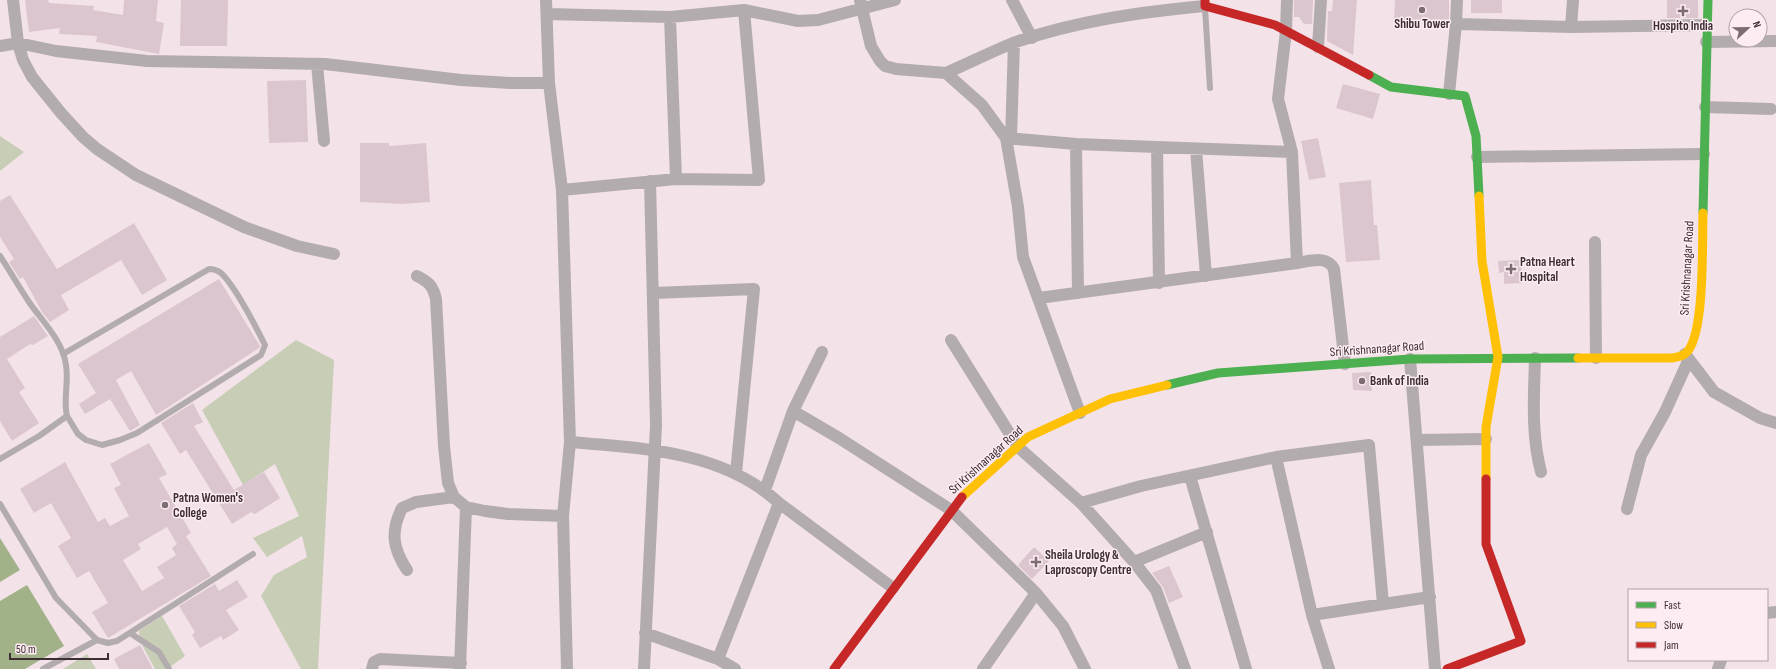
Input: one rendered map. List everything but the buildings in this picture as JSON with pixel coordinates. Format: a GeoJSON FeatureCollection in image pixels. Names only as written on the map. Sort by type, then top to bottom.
{"type":"FeatureCollection","features":[{"type":"Feature","properties":{"kind":"street"},"geometry":{"type":"LineString","coordinates":[[13,0],[18,43],[23,60],[32,77],[61,113],[83,137],[121,167],[155,185],[244,227],[297,246],[334,254]]}},
{"type":"Feature","properties":{"kind":"street"},"geometry":{"type":"LineString","coordinates":[[546,0],[549,83],[562,190],[570,442],[563,516],[567,669]]}},
{"type":"Feature","properties":{"kind":"street"},"geometry":{"type":"LineString","coordinates":[[547,14],[670,17],[744,10],[798,21],[818,20],[860,4],[895,0]]}},
{"type":"Feature","properties":{"kind":"street"},"geometry":{"type":"LineString","coordinates":[[1012,0],[1032,38]]}},
{"type":"Feature","properties":{"kind":"street"},"geometry":{"type":"LineString","coordinates":[[1287,0],[1286,30],[1278,99],[1292,152],[1297,264]]}},
{"type":"Feature","properties":{"kind":"street"},"geometry":{"type":"LineString","coordinates":[[1318,47],[1321,0]]}},
{"type":"Feature","properties":{"kind":"street"},"geometry":{"type":"LineString","coordinates":[[1449,94],[1457,0]]}},
{"type":"Feature","properties":{"kind":"street"},"geometry":{"type":"LineString","coordinates":[[1571,27],[1573,0]]}},
{"type":"Feature","properties":{"kind":"street","name":"Sri Krishnanagar Road"},"geometry":{"type":"LineString","coordinates":[[834,669],[965,493],[1028,437],[1110,399],[1218,373],[1410,359],[1498,357],[1687,357],[1694,337],[1701,296],[1708,0]]}},
{"type":"Feature","properties":{"kind":"street"},"geometry":{"type":"LineString","coordinates":[[860,4],[875,56],[885,66],[896,69],[946,73],[1014,43],[1059,29],[1124,15],[1205,3],[1275,25],[1391,87],[1464,96],[1476,136],[1482,260],[1498,357],[1486,427],[1486,544],[1521,641],[1447,669]]}},
{"type":"Feature","properties":{"kind":"street"},"geometry":{"type":"LineString","coordinates":[[562,190],[676,179],[759,180],[744,10]]}},
{"type":"Feature","properties":{"kind":"street"},"geometry":{"type":"LineString","coordinates":[[670,17],[676,179]]}},
{"type":"Feature","properties":{"kind":"street"},"geometry":{"type":"LineString","coordinates":[[1456,24],[1571,27],[1707,25]]}},
{"type":"Feature","properties":{"kind":"street"},"geometry":{"type":"LineString","coordinates":[[1706,42],[1776,41]]}},
{"type":"Feature","properties":{"kind":"street"},"geometry":{"type":"LineString","coordinates":[[0,46],[18,43],[56,51],[147,61],[317,64],[467,81],[549,83]]}},
{"type":"Feature","properties":{"kind":"street"},"geometry":{"type":"LineString","coordinates":[[1014,43],[1008,138],[1018,207],[1023,257],[1080,413]]}},
{"type":"Feature","properties":{"kind":"street"},"geometry":{"type":"LineString","coordinates":[[317,64],[324,141]]}},
{"type":"Feature","properties":{"kind":"street"},"geometry":{"type":"LineString","coordinates":[[946,73],[982,105],[1008,138],[1076,144],[1292,152]]}},
{"type":"Feature","properties":{"kind":"street"},"geometry":{"type":"LineString","coordinates":[[1705,107],[1771,109]]}},
{"type":"Feature","properties":{"kind":"street"},"geometry":{"type":"LineString","coordinates":[[1076,144],[1078,293]]}},
{"type":"Feature","properties":{"kind":"street"},"geometry":{"type":"LineString","coordinates":[[1157,147],[1159,283]]}},
{"type":"Feature","properties":{"kind":"street"},"geometry":{"type":"LineString","coordinates":[[1196,149],[1206,276]]}},
{"type":"Feature","properties":{"kind":"street"},"geometry":{"type":"LineString","coordinates":[[1477,157],[1704,154]]}},
{"type":"Feature","properties":{"kind":"street"},"geometry":{"type":"LineString","coordinates":[[644,669],[656,425],[654,293],[650,181]]}},
{"type":"Feature","properties":{"kind":"street"},"geometry":{"type":"LineString","coordinates":[[1595,242],[1596,358]]}},
{"type":"Feature","properties":{"kind":"street"},"geometry":{"type":"LineString","coordinates":[[1039,298],[1327,260],[1331,263],[1334,269],[1345,364]]}},
{"type":"Feature","properties":{"kind":"street"},"geometry":{"type":"LineString","coordinates":[[417,276],[428,281],[434,290],[436,299],[444,446],[448,483],[454,497],[466,507],[508,514],[563,516]]}},
{"type":"Feature","properties":{"kind":"street"},"geometry":{"type":"LineString","coordinates":[[654,293],[754,289],[736,473]]}},
{"type":"Feature","properties":{"kind":"street"},"geometry":{"type":"LineString","coordinates":[[951,340],[1018,447],[1081,503],[1134,562],[1156,590],[1185,669]]}},
{"type":"Feature","properties":{"kind":"street"},"geometry":{"type":"LineString","coordinates":[[765,490],[793,411],[822,352]]}},
{"type":"Feature","properties":{"kind":"street"},"geometry":{"type":"LineString","coordinates":[[1687,357],[1714,392],[1760,418],[1776,423]]}},
{"type":"Feature","properties":{"kind":"street"},"geometry":{"type":"LineString","coordinates":[[1627,509],[1641,455],[1665,412],[1687,357]]}},
{"type":"Feature","properties":{"kind":"street"},"geometry":{"type":"LineString","coordinates":[[1535,358],[1533,434],[1541,472]]}},
{"type":"Feature","properties":{"kind":"street"},"geometry":{"type":"LineString","coordinates":[[1410,359],[1435,669]]}},
{"type":"Feature","properties":{"kind":"street"},"geometry":{"type":"LineString","coordinates":[[793,411],[839,438],[951,510],[1036,593],[1063,626],[1085,669]]}},
{"type":"Feature","properties":{"kind":"street"},"geometry":{"type":"LineString","coordinates":[[1417,440],[1486,439]]}},
{"type":"Feature","properties":{"kind":"street"},"geometry":{"type":"LineString","coordinates":[[570,442],[654,451],[693,458],[736,473],[765,490],[779,503],[893,588]]}},
{"type":"Feature","properties":{"kind":"street"},"geometry":{"type":"LineString","coordinates":[[1081,503],[1141,486],[1276,456],[1369,445],[1383,604]]}},
{"type":"Feature","properties":{"kind":"street"},"geometry":{"type":"LineString","coordinates":[[1276,456],[1312,615],[1329,669]]}},
{"type":"Feature","properties":{"kind":"street"},"geometry":{"type":"LineString","coordinates":[[1190,476],[1246,669]]}},
{"type":"Feature","properties":{"kind":"street"},"geometry":{"type":"LineString","coordinates":[[407,570],[397,554],[394,539],[396,523],[402,508],[416,502],[454,497]]}},
{"type":"Feature","properties":{"kind":"street"},"geometry":{"type":"LineString","coordinates":[[718,659],[779,503]]}},
{"type":"Feature","properties":{"kind":"street"},"geometry":{"type":"LineString","coordinates":[[372,669],[374,662],[380,660],[460,666],[466,507]]}},
{"type":"Feature","properties":{"kind":"street"},"geometry":{"type":"LineString","coordinates":[[1134,562],[1207,532]]}},
{"type":"Feature","properties":{"kind":"street"},"geometry":{"type":"LineString","coordinates":[[983,669],[1036,593]]}},
{"type":"Feature","properties":{"kind":"street"},"geometry":{"type":"LineString","coordinates":[[1312,615],[1430,596]]}},
{"type":"Feature","properties":{"kind":"street"},"geometry":{"type":"LineString","coordinates":[[645,633],[718,659],[735,669]]}},
{"type":"Feature","properties":{"kind":"lane"},"geometry":{"type":"LineString","coordinates":[[1205,3],[1210,88]]}},
{"type":"Feature","properties":{"kind":"lane"},"geometry":{"type":"LineString","coordinates":[[0,256],[60,345],[63,354],[67,365],[65,406],[67,416],[78,434],[86,440],[102,445],[137,433],[261,355],[265,346],[231,287],[220,273],[214,269],[209,269],[63,354]]}},
{"type":"Feature","properties":{"kind":"lane"},"geometry":{"type":"LineString","coordinates":[[0,459],[39,436],[67,416]]}},
{"type":"Feature","properties":{"kind":"lane"},"geometry":{"type":"LineString","coordinates":[[0,504],[48,588],[97,640],[108,643],[117,641],[253,554]]}},
{"type":"Feature","properties":{"kind":"lane"},"geometry":{"type":"LineString","coordinates":[[130,633],[159,652],[169,669]]}},
{"type":"Feature","properties":{"kind":"lane"},"geometry":{"type":"LineString","coordinates":[[43,669],[97,640]]}},
{"type":"Feature","properties":{"kind":"shaded area"},"geometry":{"type":"Polygon","coordinates":[[[0,136],[24,152],[0,171],[0,136]]]}},
{"type":"Feature","properties":{"kind":"shaded area"},"geometry":{"type":"Polygon","coordinates":[[[296,340],[334,360],[318,669],[301,669],[261,596],[274,575],[307,557],[302,536],[267,557],[253,538],[299,516],[275,464],[243,485],[202,410],[296,340]]]}},
{"type":"Feature","properties":{"kind":"shaded area"},"geometry":{"type":"Polygon","coordinates":[[[0,538],[20,570],[0,582],[0,538]]]}},
{"type":"Feature","properties":{"kind":"shaded area"},"geometry":{"type":"Polygon","coordinates":[[[27,585],[64,646],[25,669],[0,669],[0,601],[27,585]]]}},
{"type":"Feature","properties":{"kind":"shaded area"},"geometry":{"type":"Polygon","coordinates":[[[162,616],[185,656],[170,667],[170,669],[155,669],[140,641],[139,631],[162,616]]]}},
{"type":"Feature","properties":{"kind":"shaded area"},"geometry":{"type":"Polygon","coordinates":[[[87,654],[96,669],[63,669],[87,654]]]}},
{"type":"Feature","properties":{"kind":"traffic: fast"},"geometry":{"type":"LineString","coordinates":[[1703,213],[1708,0]]}},
{"type":"Feature","properties":{"kind":"traffic: fast"},"geometry":{"type":"LineString","coordinates":[[1369,75],[1391,87],[1465,96],[1476,136],[1479,196]]}},
{"type":"Feature","properties":{"kind":"traffic: fast"},"geometry":{"type":"LineString","coordinates":[[1167,385],[1218,373],[1410,359],[1578,358]]}},
{"type":"Feature","properties":{"kind":"traffic: slow"},"geometry":{"type":"LineString","coordinates":[[1479,196],[1482,261],[1498,357],[1486,427],[1486,479]]}},
{"type":"Feature","properties":{"kind":"traffic: slow"},"geometry":{"type":"LineString","coordinates":[[1578,358],[1672,358],[1679,357],[1688,351],[1693,340],[1700,306],[1702,285],[1703,213]]}},
{"type":"Feature","properties":{"kind":"traffic: slow"},"geometry":{"type":"LineString","coordinates":[[962,497],[1028,437],[1110,399],[1167,385]]}},
{"type":"Feature","properties":{"kind":"traffic: jam"},"geometry":{"type":"LineString","coordinates":[[1205,0],[1205,6],[1275,25],[1369,75]]}},
{"type":"Feature","properties":{"kind":"traffic: jam"},"geometry":{"type":"LineString","coordinates":[[1447,669],[1521,641],[1486,544],[1486,479]]}},
{"type":"Feature","properties":{"kind":"traffic: jam"},"geometry":{"type":"LineString","coordinates":[[834,669],[962,497]]}},
{"type":"Feature","properties":{"kind":"place","name":"Shibu Tower"},"geometry":{"type":"Point","coordinates":[1422,10]}},
{"type":"Feature","properties":{"kind":"place","name":"Hospito India"},"geometry":{"type":"Point","coordinates":[1683,11]}},
{"type":"Feature","properties":{"kind":"place","name":"Patna Heart Hospital"},"geometry":{"type":"Point","coordinates":[1511,269]}},
{"type":"Feature","properties":{"kind":"place","name":"Bank of India"},"geometry":{"type":"Point","coordinates":[1362,381]}},
{"type":"Feature","properties":{"kind":"place","name":"Patna Women's College"},"geometry":{"type":"Point","coordinates":[165,505]}},
{"type":"Feature","properties":{"kind":"place","name":"Sheila Urology & Laproscopy Centre"},"geometry":{"type":"Point","coordinates":[1036,562]}}]}
